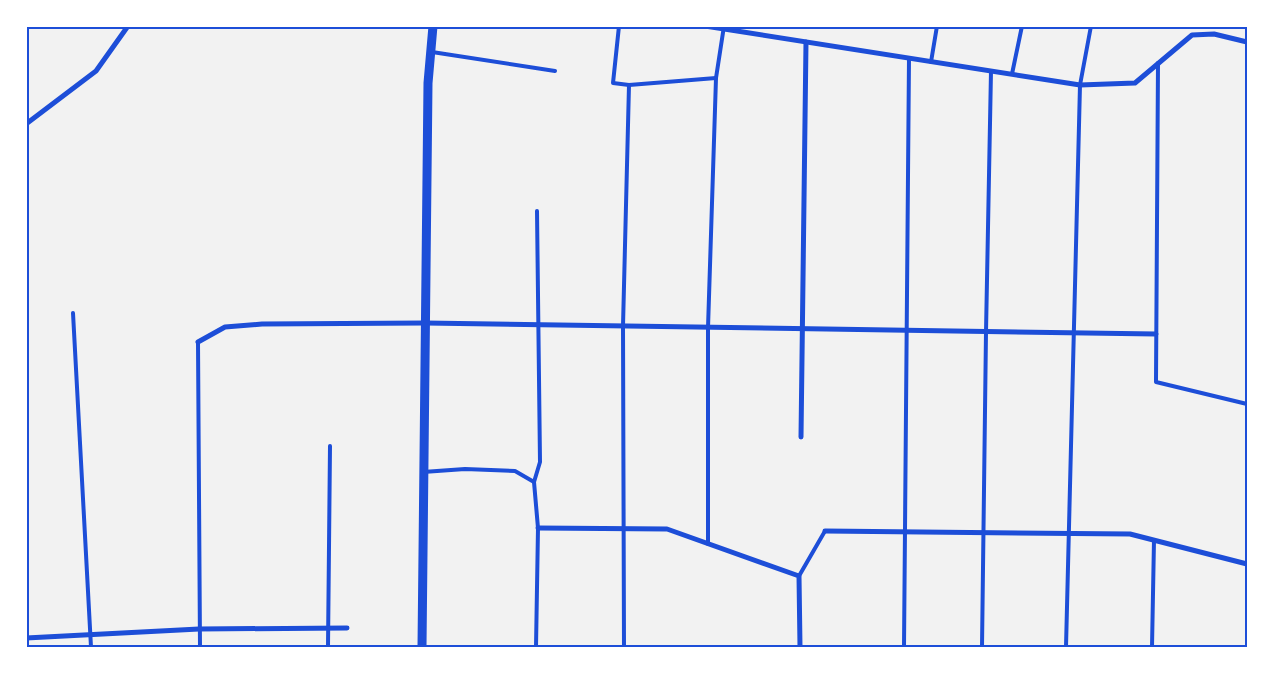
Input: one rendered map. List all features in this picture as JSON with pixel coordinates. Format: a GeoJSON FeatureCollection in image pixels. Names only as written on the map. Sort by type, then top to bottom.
{"type":"FeatureCollection","features":[{"type":"Feature","properties":{"kind":"street"},"geometry":{"type":"LineString","coordinates":[[26,124],[96,71],[128,26]]}},
{"type":"Feature","properties":{"kind":"street"},"geometry":{"type":"LineString","coordinates":[[422,647],[428,84],[433,26]]}},
{"type":"Feature","properties":{"kind":"street"},"geometry":{"type":"LineString","coordinates":[[705,26],[1080,85],[1135,83],[1192,36],[1214,34],[1247,42]]}},
{"type":"Feature","properties":{"kind":"street"},"geometry":{"type":"LineString","coordinates":[[801,437],[806,42]]}},
{"type":"Feature","properties":{"kind":"street"},"geometry":{"type":"LineString","coordinates":[[198,342],[225,327],[425,323],[1156,334]]}},
{"type":"Feature","properties":{"kind":"street"},"geometry":{"type":"LineString","coordinates":[[538,528],[667,529],[799,576],[800,647]]}},
{"type":"Feature","properties":{"kind":"street"},"geometry":{"type":"LineString","coordinates":[[825,531],[1130,534],[1247,564]]}},
{"type":"Feature","properties":{"kind":"street"},"geometry":{"type":"LineString","coordinates":[[26,638],[199,629],[347,628]]}},
{"type":"Feature","properties":{"kind":"lane"},"geometry":{"type":"LineString","coordinates":[[619,26],[613,83],[629,85],[716,78]]}},
{"type":"Feature","properties":{"kind":"lane"},"geometry":{"type":"LineString","coordinates":[[932,62],[937,26]]}},
{"type":"Feature","properties":{"kind":"lane"},"geometry":{"type":"LineString","coordinates":[[1012,74],[1022,26]]}},
{"type":"Feature","properties":{"kind":"lane"},"geometry":{"type":"LineString","coordinates":[[1066,647],[1080,85],[1091,26]]}},
{"type":"Feature","properties":{"kind":"lane"},"geometry":{"type":"LineString","coordinates":[[708,544],[708,328],[716,78],[724,28]]}},
{"type":"Feature","properties":{"kind":"lane"},"geometry":{"type":"LineString","coordinates":[[430,51],[555,71]]}},
{"type":"Feature","properties":{"kind":"lane"},"geometry":{"type":"LineString","coordinates":[[904,647],[909,58]]}},
{"type":"Feature","properties":{"kind":"lane"},"geometry":{"type":"LineString","coordinates":[[1158,63],[1156,382],[1247,404]]}},
{"type":"Feature","properties":{"kind":"lane"},"geometry":{"type":"LineString","coordinates":[[982,647],[982,533],[991,71]]}},
{"type":"Feature","properties":{"kind":"lane"},"geometry":{"type":"LineString","coordinates":[[624,647],[623,326],[629,85]]}},
{"type":"Feature","properties":{"kind":"lane"},"geometry":{"type":"LineString","coordinates":[[536,647],[538,528],[534,482],[540,462],[537,211]]}},
{"type":"Feature","properties":{"kind":"lane"},"geometry":{"type":"LineString","coordinates":[[73,313],[91,647]]}},
{"type":"Feature","properties":{"kind":"lane"},"geometry":{"type":"LineString","coordinates":[[198,342],[200,647]]}},
{"type":"Feature","properties":{"kind":"lane"},"geometry":{"type":"LineString","coordinates":[[328,647],[330,446]]}},
{"type":"Feature","properties":{"kind":"lane"},"geometry":{"type":"LineString","coordinates":[[424,472],[464,469],[515,471],[534,482]]}},
{"type":"Feature","properties":{"kind":"lane"},"geometry":{"type":"LineString","coordinates":[[799,576],[825,531]]}},
{"type":"Feature","properties":{"kind":"lane"},"geometry":{"type":"LineString","coordinates":[[1152,647],[1154,540]]}}]}
